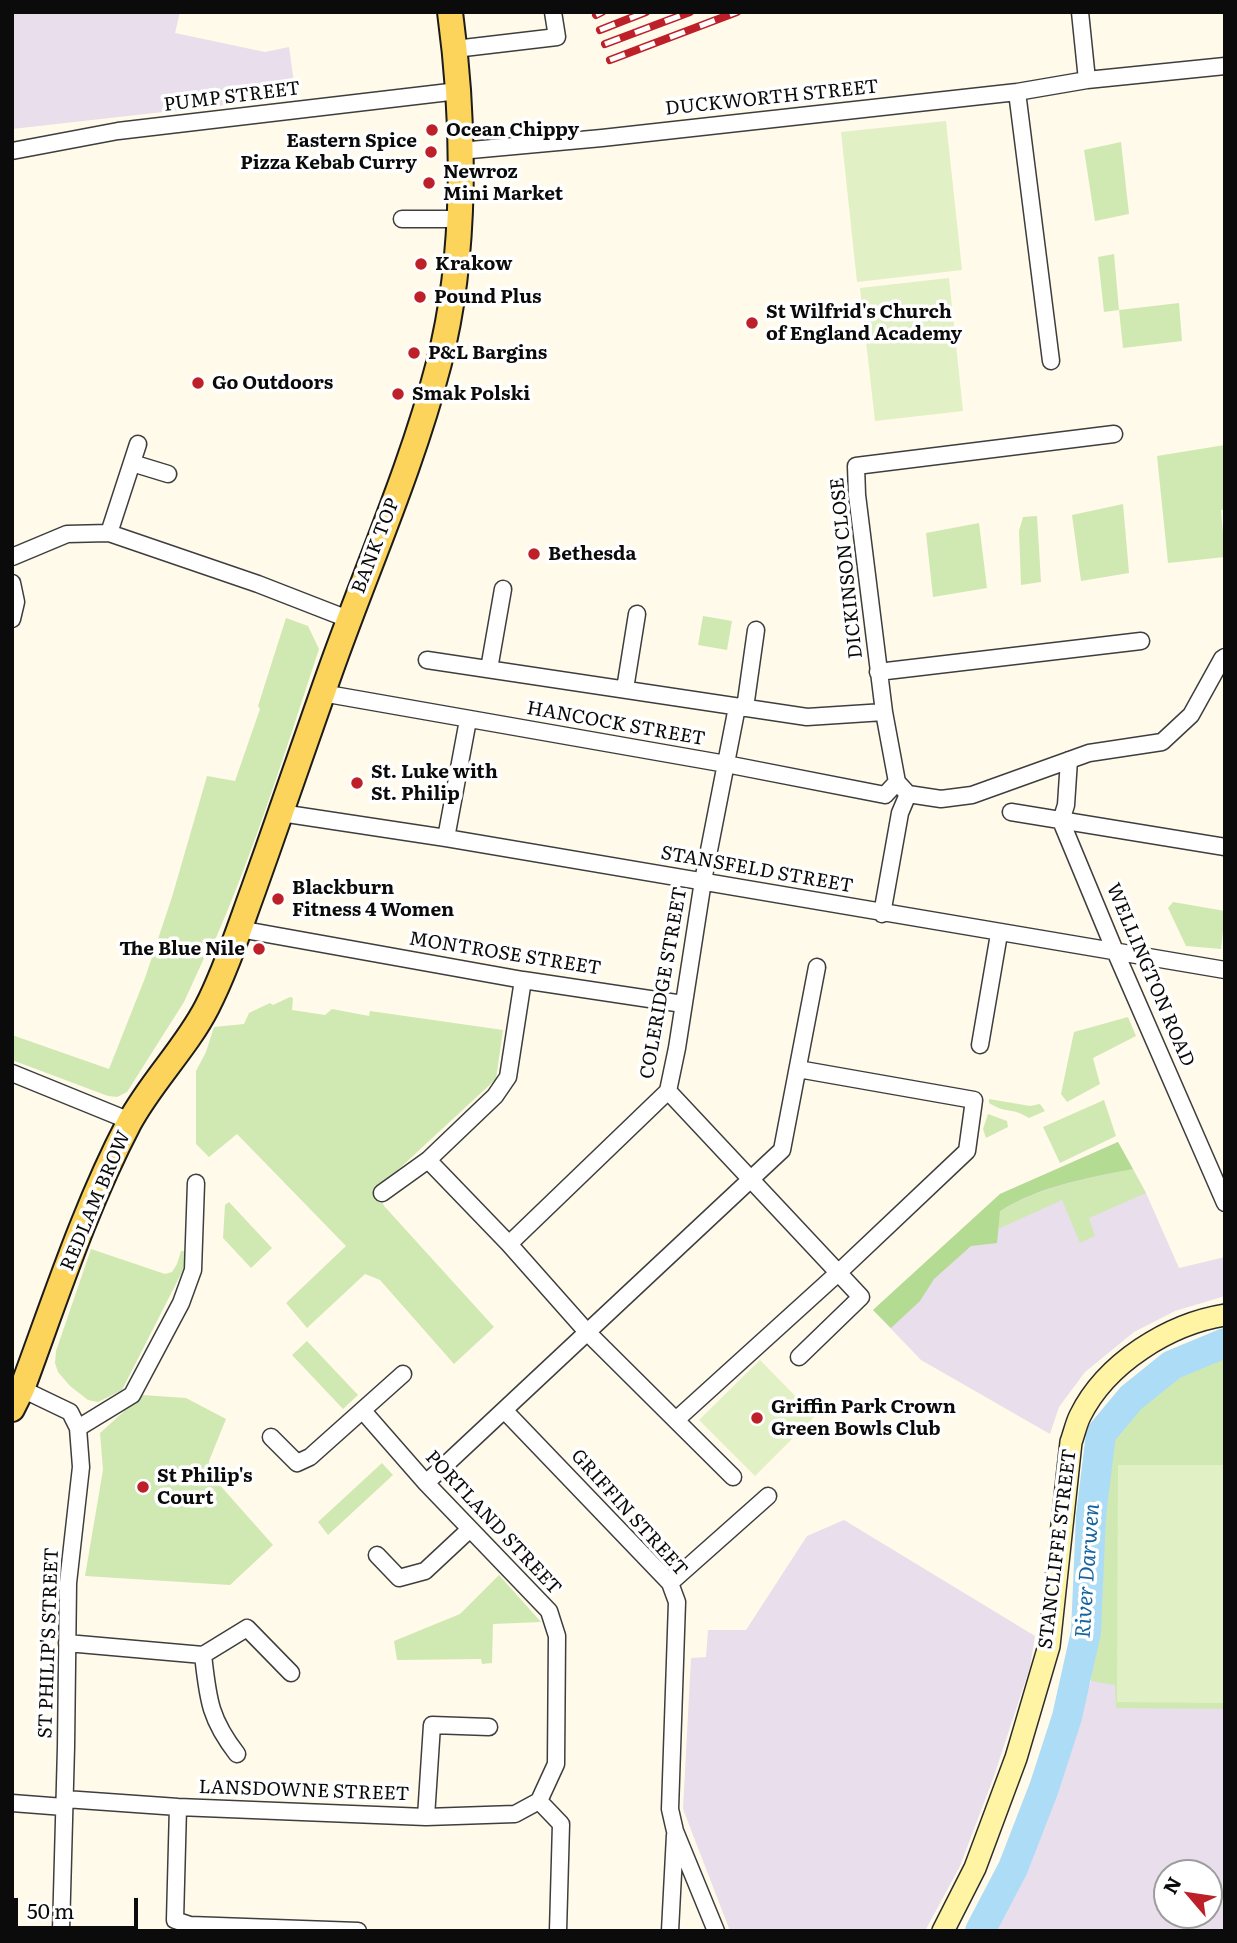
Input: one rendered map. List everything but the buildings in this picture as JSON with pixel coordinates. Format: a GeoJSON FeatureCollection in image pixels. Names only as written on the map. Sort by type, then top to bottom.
{"type":"FeatureCollection","features":[{"type":"Feature","properties":{"kind":"main road","name":"BANK TOP"},"geometry":{"type":"LineString","coordinates":[[239,929],[348,619],[409,460],[439,363],[451,307],[458,219],[458,91],[450,12]]}},
{"type":"Feature","properties":{"kind":"main road","name":"REDLAM BROW"},"geometry":{"type":"LineString","coordinates":[[17,1399],[102,1179],[130,1121],[206,1008],[239,929]]}},
{"type":"Feature","properties":{"kind":"main road","name":"STANCLIFFE STREET"},"geometry":{"type":"LineString","coordinates":[[943,1931],[975,1868],[1012,1770],[1049,1646],[1071,1442],[1080,1416],[1095,1393],[1119,1367],[1153,1342],[1202,1319],[1225,1315]]}},
{"type":"Feature","properties":{"kind":"street"},"geometry":{"type":"LineString","coordinates":[[455,49],[557,37],[553,12]]}},
{"type":"Feature","properties":{"kind":"street"},"geometry":{"type":"LineString","coordinates":[[1080,12],[1087,80]]}},
{"type":"Feature","properties":{"kind":"street","name":"DUCKWORTH STREET"},"geometry":{"type":"LineString","coordinates":[[460,151],[1017,92],[1087,80],[1225,66]]}},
{"type":"Feature","properties":{"kind":"street","name":"PUMP STREET"},"geometry":{"type":"LineString","coordinates":[[12,151],[118,131],[458,91]]}},
{"type":"Feature","properties":{"kind":"street"},"geometry":{"type":"LineString","coordinates":[[1017,92],[1051,361]]}},
{"type":"Feature","properties":{"kind":"street"},"geometry":{"type":"LineString","coordinates":[[402,219],[458,219]]}},
{"type":"Feature","properties":{"kind":"street","name":"DICKINSON CLOSE"},"geometry":{"type":"LineString","coordinates":[[882,914],[903,788],[884,712],[878,672],[856,466],[1114,434]]}},
{"type":"Feature","properties":{"kind":"street"},"geometry":{"type":"LineString","coordinates":[[109,533],[138,444]]}},
{"type":"Feature","properties":{"kind":"street"},"geometry":{"type":"LineString","coordinates":[[132,463],[168,474]]}},
{"type":"Feature","properties":{"kind":"street"},"geometry":{"type":"LineString","coordinates":[[12,556],[67,534],[109,533],[258,584],[348,619]]}},
{"type":"Feature","properties":{"kind":"street"},"geometry":{"type":"LineString","coordinates":[[12,583],[16,602],[12,619]]}},
{"type":"Feature","properties":{"kind":"street"},"geometry":{"type":"LineString","coordinates":[[489,669],[503,590]]}},
{"type":"Feature","properties":{"kind":"street"},"geometry":{"type":"LineString","coordinates":[[625,689],[637,614]]}},
{"type":"Feature","properties":{"kind":"street","name":"COLERIDGE STREET"},"geometry":{"type":"LineString","coordinates":[[509,1244],[668,1091],[703,881],[726,764],[757,631]]}},
{"type":"Feature","properties":{"kind":"street"},"geometry":{"type":"LineString","coordinates":[[878,672],[1140,640]]}},
{"type":"Feature","properties":{"kind":"street"},"geometry":{"type":"LineString","coordinates":[[903,788],[941,799],[972,795],[1089,753],[1162,742],[1191,715],[1225,657]]}},
{"type":"Feature","properties":{"kind":"street"},"geometry":{"type":"LineString","coordinates":[[427,660],[807,717],[884,712]]}},
{"type":"Feature","properties":{"kind":"street","name":"HANCOCK STREET"},"geometry":{"type":"LineString","coordinates":[[322,693],[726,764],[885,795],[903,788]]}},
{"type":"Feature","properties":{"kind":"street"},"geometry":{"type":"LineString","coordinates":[[446,838],[468,720]]}},
{"type":"Feature","properties":{"kind":"street"},"geometry":{"type":"LineString","coordinates":[[1061,821],[1066,805],[1069,760]]}},
{"type":"Feature","properties":{"kind":"street"},"geometry":{"type":"LineString","coordinates":[[1011,812],[1225,848]]}},
{"type":"Feature","properties":{"kind":"street","name":"STANSFELD STREET"},"geometry":{"type":"LineString","coordinates":[[281,813],[446,838],[1225,970]]}},
{"type":"Feature","properties":{"kind":"street","name":"WELLINGTON ROAD"},"geometry":{"type":"LineString","coordinates":[[1061,821],[1225,1203]]}},
{"type":"Feature","properties":{"kind":"street","name":"MONTROSE STREET"},"geometry":{"type":"LineString","coordinates":[[239,929],[523,980],[683,1004]]}},
{"type":"Feature","properties":{"kind":"street"},"geometry":{"type":"LineString","coordinates":[[981,1045],[999,933]]}},
{"type":"Feature","properties":{"kind":"street"},"geometry":{"type":"LineString","coordinates":[[426,1483],[782,1150],[817,967]]}},
{"type":"Feature","properties":{"kind":"street"},"geometry":{"type":"LineString","coordinates":[[382,1193],[428,1160],[495,1096],[508,1077],[523,980]]}},
{"type":"Feature","properties":{"kind":"street"},"geometry":{"type":"LineString","coordinates":[[677,1419],[967,1151],[974,1100],[798,1069]]}},
{"type":"Feature","properties":{"kind":"street"},"geometry":{"type":"LineString","coordinates":[[14,1077],[130,1121]]}},
{"type":"Feature","properties":{"kind":"street"},"geometry":{"type":"LineString","coordinates":[[668,1091],[861,1297],[799,1357]]}},
{"type":"Feature","properties":{"kind":"street"},"geometry":{"type":"LineString","coordinates":[[428,1160],[509,1244],[587,1332],[733,1477]]}},
{"type":"Feature","properties":{"kind":"street"},"geometry":{"type":"LineString","coordinates":[[17,1399],[70,1412],[78,1428],[132,1395],[181,1303],[193,1270],[196,1183]]}},
{"type":"Feature","properties":{"kind":"street"},"geometry":{"type":"LineString","coordinates":[[271,1437],[297,1463],[310,1457],[404,1374]]}},
{"type":"Feature","properties":{"kind":"street","name":"GRIFFIN STREET"},"geometry":{"type":"LineString","coordinates":[[504,1410],[670,1583],[677,1602],[670,1809],[675,1831],[716,1931]]}},
{"type":"Feature","properties":{"kind":"street","name":"PORTLAND STREET"},"geometry":{"type":"LineString","coordinates":[[363,1411],[426,1483],[549,1611],[557,1636],[556,1764],[539,1801]]}},
{"type":"Feature","properties":{"kind":"street","name":"ST PHILIP'S STREET"},"geometry":{"type":"LineString","coordinates":[[61,1931],[68,1583],[81,1467],[78,1428]]}},
{"type":"Feature","properties":{"kind":"street"},"geometry":{"type":"LineString","coordinates":[[670,1583],[768,1496]]}},
{"type":"Feature","properties":{"kind":"street"},"geometry":{"type":"LineString","coordinates":[[377,1555],[399,1578],[425,1571],[470,1529]]}},
{"type":"Feature","properties":{"kind":"street"},"geometry":{"type":"LineString","coordinates":[[67,1643],[203,1655],[247,1628],[291,1672]]}},
{"type":"Feature","properties":{"kind":"street"},"geometry":{"type":"LineString","coordinates":[[203,1655],[209,1705],[223,1737],[237,1754]]}},
{"type":"Feature","properties":{"kind":"street"},"geometry":{"type":"LineString","coordinates":[[426,1817],[432,1725],[489,1727]]}},
{"type":"Feature","properties":{"kind":"street"},"geometry":{"type":"LineString","coordinates":[[539,1801],[561,1824],[558,1931]]}},
{"type":"Feature","properties":{"kind":"street","name":"LANSDOWNE STREET"},"geometry":{"type":"LineString","coordinates":[[12,1803],[426,1817],[515,1814],[539,1801]]}},
{"type":"Feature","properties":{"kind":"street"},"geometry":{"type":"LineString","coordinates":[[178,1807],[175,1920],[190,1925],[358,1931]]}},
{"type":"Feature","properties":{"kind":"street","name":"GRIFFIN STREET"},"geometry":{"type":"LineString","coordinates":[[671,1925],[675,1831]]}},
{"type":"Feature","properties":{"kind":"shaded area"},"geometry":{"type":"Polygon","coordinates":[[[12,12],[180,12],[175,33],[265,52],[289,47],[296,97],[12,129],[12,12]]]}},
{"type":"Feature","properties":{"kind":"shaded area"},"geometry":{"type":"Polygon","coordinates":[[[1118,1142],[1146,1193],[1179,1268],[1225,1257],[1225,1296],[1175,1311],[1134,1332],[1085,1372],[1059,1407],[1050,1434],[921,1360],[873,1310],[1000,1194],[1118,1142]]]}},
{"type":"Feature","properties":{"kind":"shaded area"},"geometry":{"type":"Polygon","coordinates":[[[1225,1357],[1225,1931],[989,1931],[1027,1864],[1091,1681],[1110,1436],[1165,1382],[1225,1357]]]}},
{"type":"Feature","properties":{"kind":"shaded area"},"geometry":{"type":"Polygon","coordinates":[[[844,1520],[1035,1636],[1030,1667],[994,1776],[960,1866],[925,1931],[730,1931],[683,1809],[691,1658],[706,1657],[708,1630],[746,1630],[807,1536],[844,1520]]]}},
{"type":"Feature","properties":{"kind":"green space"},"geometry":{"type":"Polygon","coordinates":[[[946,121],[962,270],[857,282],[841,132],[946,121]]]}},
{"type":"Feature","properties":{"kind":"green space"},"geometry":{"type":"Polygon","coordinates":[[[1121,142],[1129,214],[1095,221],[1084,150],[1121,142]]]}},
{"type":"Feature","properties":{"kind":"green space"},"geometry":{"type":"Polygon","coordinates":[[[1114,254],[1119,310],[1104,312],[1098,257],[1114,254]]]}},
{"type":"Feature","properties":{"kind":"green space"},"geometry":{"type":"Polygon","coordinates":[[[949,278],[963,411],[875,421],[860,288],[949,278]]]}},
{"type":"Feature","properties":{"kind":"green space"},"geometry":{"type":"Polygon","coordinates":[[[1179,303],[1182,341],[1123,348],[1119,310],[1179,303]]]}},
{"type":"Feature","properties":{"kind":"green space"},"geometry":{"type":"Polygon","coordinates":[[[1225,445],[1225,509],[1221,510],[1225,557],[1168,563],[1157,456],[1225,445]]]}},
{"type":"Feature","properties":{"kind":"green space"},"geometry":{"type":"Polygon","coordinates":[[[1123,504],[1129,573],[1081,581],[1072,515],[1123,504]]]}},
{"type":"Feature","properties":{"kind":"green space"},"geometry":{"type":"Polygon","coordinates":[[[1037,516],[1041,582],[1021,585],[1019,531],[1023,517],[1037,516]]]}},
{"type":"Feature","properties":{"kind":"green space"},"geometry":{"type":"Polygon","coordinates":[[[979,523],[987,588],[933,597],[926,533],[979,523]]]}},
{"type":"Feature","properties":{"kind":"green space"},"geometry":{"type":"Polygon","coordinates":[[[703,616],[732,621],[727,650],[698,645],[703,616]]]}},
{"type":"Feature","properties":{"kind":"green space"},"geometry":{"type":"Polygon","coordinates":[[[286,618],[308,626],[319,649],[243,872],[213,945],[210,945],[184,1002],[127,1092],[117,1097],[12,1060],[12,1035],[109,1069],[145,978],[207,776],[235,781],[260,709],[258,706],[286,618]]]}},
{"type":"Feature","properties":{"kind":"green space"},"geometry":{"type":"Polygon","coordinates":[[[1173,902],[1225,911],[1221,949],[1186,946],[1168,908],[1173,902]]]}},
{"type":"Feature","properties":{"kind":"green space"},"geometry":{"type":"Polygon","coordinates":[[[293,998],[292,1010],[325,1015],[332,1009],[369,1016],[370,1011],[503,1030],[496,1079],[374,1192],[494,1327],[454,1364],[380,1280],[365,1274],[307,1328],[286,1303],[346,1246],[237,1134],[209,1157],[196,1144],[196,1071],[214,1027],[244,1024],[249,1013],[293,998]]]}},
{"type":"Feature","properties":{"kind":"green space"},"geometry":{"type":"Polygon","coordinates":[[[1128,1017],[1136,1036],[1093,1058],[1100,1084],[1067,1102],[1061,1094],[1074,1032],[1128,1017]]]}},
{"type":"Feature","properties":{"kind":"green space"},"geometry":{"type":"Polygon","coordinates":[[[989,1099],[1030,1106],[1040,1104],[1045,1111],[1029,1118],[995,1106],[989,1103],[989,1099]]]}},
{"type":"Feature","properties":{"kind":"green space"},"geometry":{"type":"Polygon","coordinates":[[[1104,1100],[1116,1136],[1060,1163],[1043,1127],[1104,1100]]]}},
{"type":"Feature","properties":{"kind":"green space"},"geometry":{"type":"Polygon","coordinates":[[[988,1114],[1007,1121],[1008,1127],[986,1138],[983,1129],[988,1114]]]}},
{"type":"Feature","properties":{"kind":"green space"},"geometry":{"type":"Polygon","coordinates":[[[1118,1142],[1133,1169],[1064,1184],[1015,1202],[1000,1211],[997,1243],[971,1246],[934,1279],[920,1301],[891,1328],[873,1310],[1000,1194],[1118,1142]]]}},
{"type":"Feature","properties":{"kind":"green space"},"geometry":{"type":"Polygon","coordinates":[[[1133,1169],[1146,1193],[1089,1218],[1095,1236],[1080,1243],[1062,1200],[998,1229],[1000,1211],[1016,1203],[1065,1184],[1133,1169]]]}},
{"type":"Feature","properties":{"kind":"green space"},"geometry":{"type":"Polygon","coordinates":[[[229,1202],[272,1248],[251,1268],[223,1238],[225,1205],[229,1202]]]}},
{"type":"Feature","properties":{"kind":"green space"},"geometry":{"type":"Polygon","coordinates":[[[91,1249],[165,1274],[172,1272],[181,1251],[186,1251],[184,1268],[122,1390],[98,1402],[88,1400],[70,1386],[58,1372],[55,1363],[56,1351],[91,1249]]]}},
{"type":"Feature","properties":{"kind":"green space"},"geometry":{"type":"Polygon","coordinates":[[[307,1341],[358,1395],[343,1409],[292,1355],[307,1341]]]}},
{"type":"Feature","properties":{"kind":"green space"},"geometry":{"type":"Polygon","coordinates":[[[1225,1357],[1225,1709],[1116,1708],[1115,1685],[1091,1681],[1110,1436],[1148,1398],[1175,1378],[1190,1369],[1225,1357]]]}},
{"type":"Feature","properties":{"kind":"green space","name":"Griffin Park Crown Green Bowls Club"},"geometry":{"type":"Polygon","coordinates":[[[760,1360],[815,1416],[755,1476],[699,1420],[760,1360]]]}},
{"type":"Feature","properties":{"kind":"green space"},"geometry":{"type":"Polygon","coordinates":[[[142,1395],[186,1398],[226,1419],[209,1461],[210,1474],[273,1545],[230,1585],[85,1576],[103,1470],[100,1433],[142,1395]]]}},
{"type":"Feature","properties":{"kind":"green space"},"geometry":{"type":"Polygon","coordinates":[[[382,1463],[393,1475],[328,1535],[318,1522],[382,1463]]]}},
{"type":"Feature","properties":{"kind":"green space"},"geometry":{"type":"Polygon","coordinates":[[[1118,1465],[1225,1465],[1225,1703],[1117,1702],[1118,1465]]]}},
{"type":"Feature","properties":{"kind":"green space"},"geometry":{"type":"Polygon","coordinates":[[[499,1575],[541,1622],[493,1624],[492,1663],[482,1664],[481,1659],[397,1660],[394,1641],[460,1614],[499,1575]]]}},
{"type":"Feature","properties":{"kind":"waterway","name":"River Darwen"},"geometry":{"type":"LineString","coordinates":[[980,1931],[1013,1868],[1044,1788],[1067,1717],[1086,1632],[1091,1516],[1101,1434],[1131,1398],[1172,1365],[1225,1343]]}},
{"type":"Feature","properties":{"kind":"railway"},"geometry":{"type":"LineString","coordinates":[[596,15],[602,12]]}},
{"type":"Feature","properties":{"kind":"railway"},"geometry":{"type":"LineString","coordinates":[[600,30],[646,12]]}},
{"type":"Feature","properties":{"kind":"railway"},"geometry":{"type":"LineString","coordinates":[[605,44],[690,12]]}},
{"type":"Feature","properties":{"kind":"railway"},"geometry":{"type":"LineString","coordinates":[[610,60],[737,12]]}},
{"type":"Feature","properties":{"kind":"place","name":"Ocean Chippy"},"geometry":{"type":"Point","coordinates":[432,130]}},
{"type":"Feature","properties":{"kind":"place","name":"Eastern Spice Pizza Kebab Curry"},"geometry":{"type":"Point","coordinates":[431,152]}},
{"type":"Feature","properties":{"kind":"place","name":"Newroz Mini Market"},"geometry":{"type":"Point","coordinates":[429,183]}},
{"type":"Feature","properties":{"kind":"place","name":"Krakow"},"geometry":{"type":"Point","coordinates":[421,264]}},
{"type":"Feature","properties":{"kind":"place","name":"Pound Plus"},"geometry":{"type":"Point","coordinates":[420,297]}},
{"type":"Feature","properties":{"kind":"place","name":"St Wilfrid's Church of England Academy"},"geometry":{"type":"Point","coordinates":[752,323]}},
{"type":"Feature","properties":{"kind":"place","name":"P&L Bargins"},"geometry":{"type":"Point","coordinates":[414,353]}},
{"type":"Feature","properties":{"kind":"place","name":"Go Outdoors"},"geometry":{"type":"Point","coordinates":[198,383]}},
{"type":"Feature","properties":{"kind":"place","name":"Smak Polski"},"geometry":{"type":"Point","coordinates":[398,394]}},
{"type":"Feature","properties":{"kind":"place","name":"Bethesda"},"geometry":{"type":"Point","coordinates":[534,554]}},
{"type":"Feature","properties":{"kind":"place","name":"St. Luke with St. Philip"},"geometry":{"type":"Point","coordinates":[357,783]}},
{"type":"Feature","properties":{"kind":"place","name":"Blackburn Fitness 4 Women"},"geometry":{"type":"Point","coordinates":[278,899]}},
{"type":"Feature","properties":{"kind":"place","name":"The Blue Nile"},"geometry":{"type":"Point","coordinates":[259,949]}},
{"type":"Feature","properties":{"kind":"place","name":"Griffin Park Crown Green Bowls Club"},"geometry":{"type":"Point","coordinates":[757,1418]}},
{"type":"Feature","properties":{"kind":"place","name":"St Philip's Court"},"geometry":{"type":"Point","coordinates":[143,1487]}}]}
